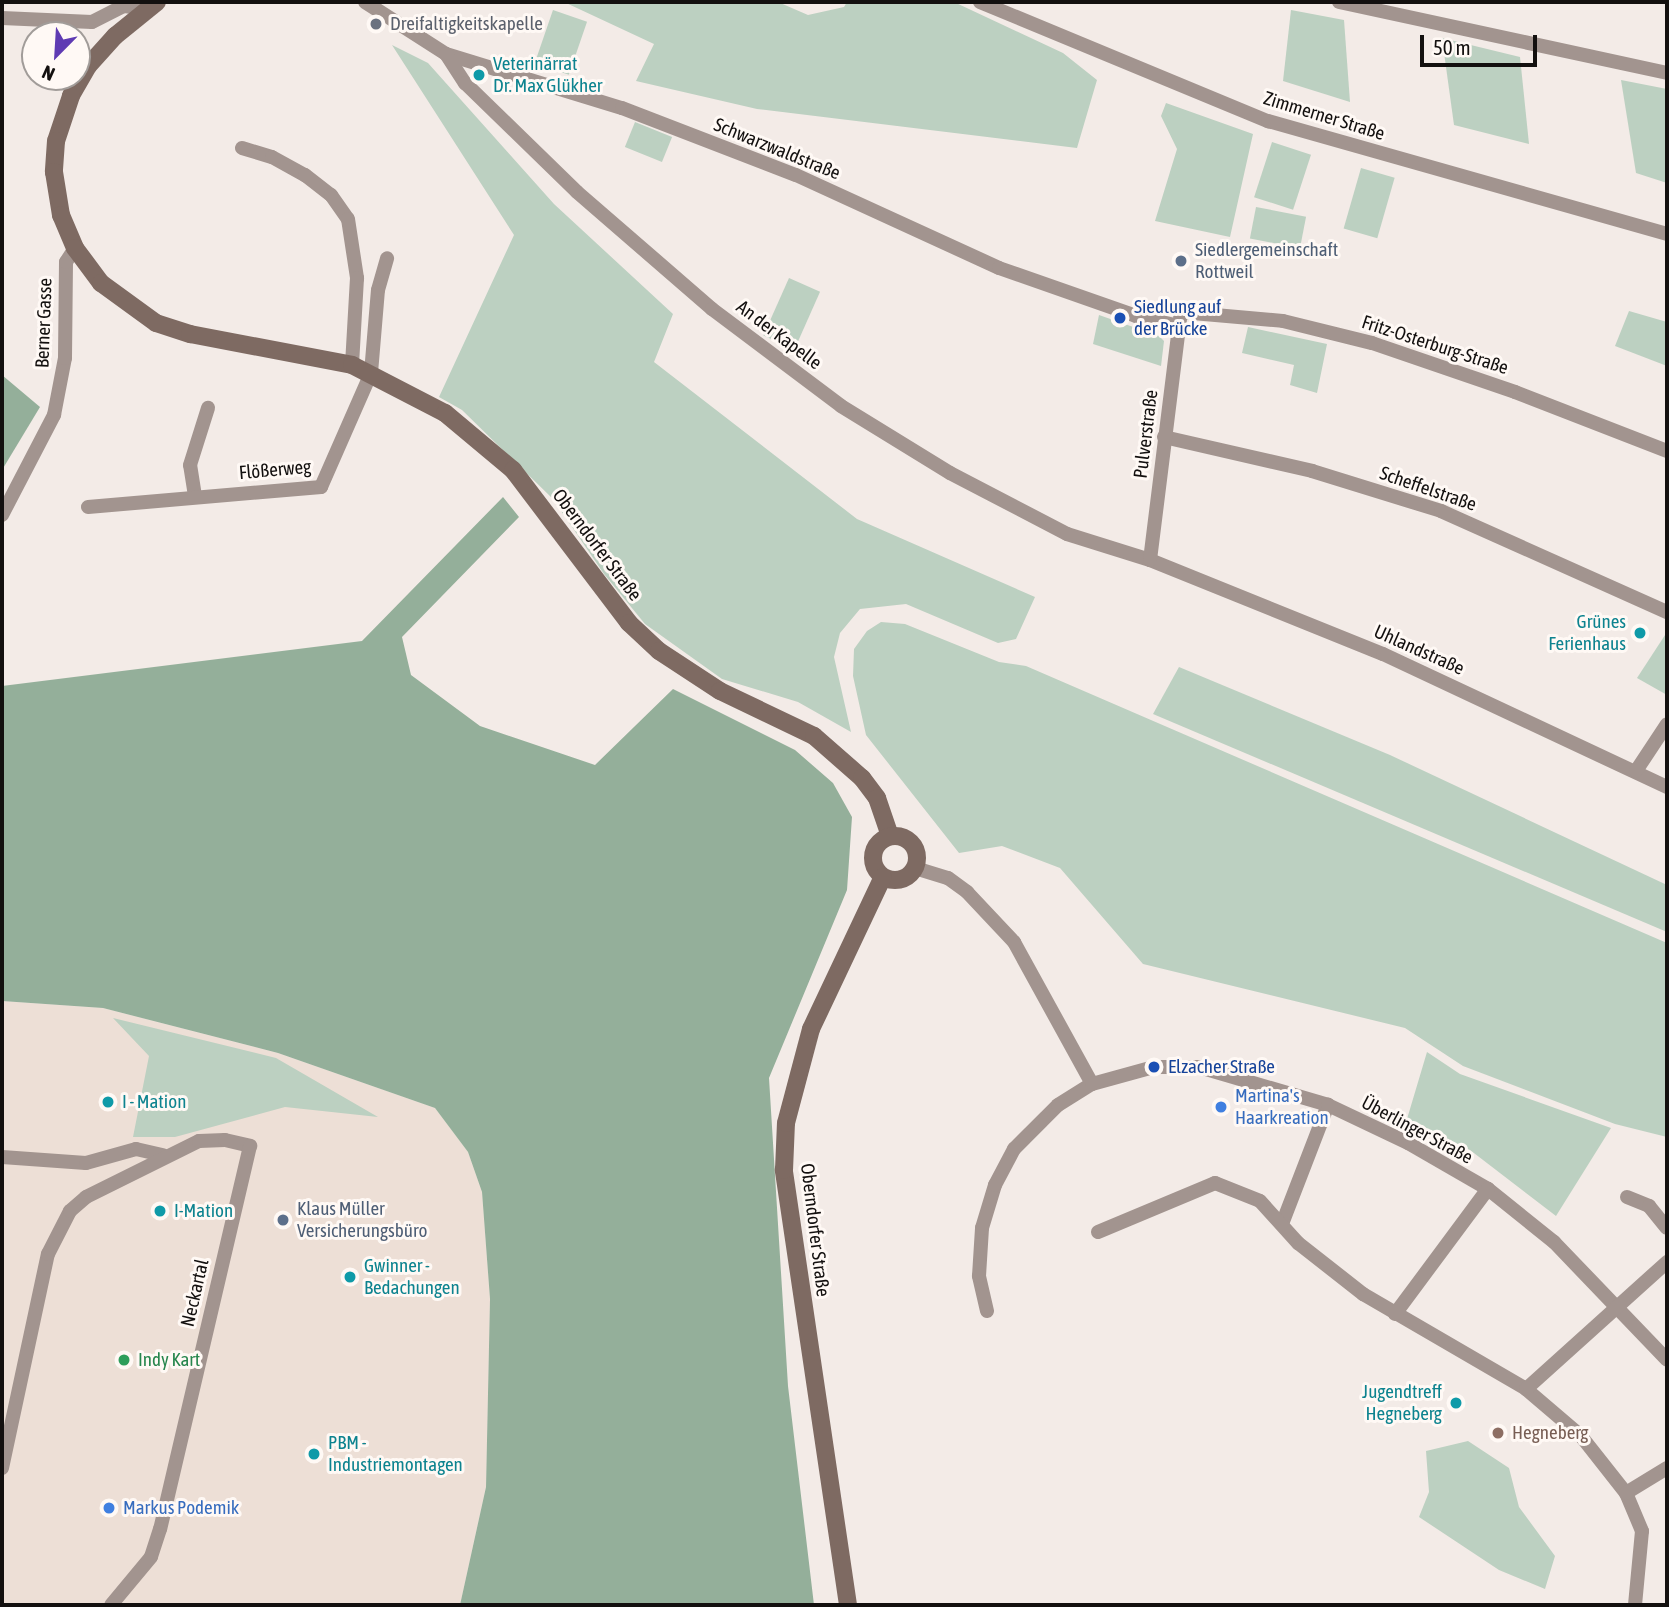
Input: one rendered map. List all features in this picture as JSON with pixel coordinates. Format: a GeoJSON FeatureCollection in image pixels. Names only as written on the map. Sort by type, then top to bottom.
{"type":"FeatureCollection","features":[{"type":"Feature","properties":{"kind":"street","name":"Schwarzwaldstraße"},"geometry":{"type":"LineString","coordinates":[[365,2],[446,54],[622,107],[796,175],[999,268],[1136,316],[1180,319]]}},
{"type":"Feature","properties":{"kind":"street","name":"Zimmerner Straße"},"geometry":{"type":"LineString","coordinates":[[980,2],[1268,121],[1667,234]]}},
{"type":"Feature","properties":{"kind":"street"},"geometry":{"type":"LineString","coordinates":[[1339,2],[1667,73]]}},
{"type":"Feature","properties":{"kind":"street","name":"Oberndorfer Straße"},"geometry":{"type":"LineString","coordinates":[[2,18],[92,22],[124,6],[153,6]]}},
{"type":"Feature","properties":{"kind":"street","name":"Oberndorfer Straße"},"geometry":{"type":"LineString","coordinates":[[153,6],[115,36],[89,66],[58,129],[54,172],[61,215],[75,248],[101,283],[156,323],[190,334],[352,365],[445,413],[513,470],[596,586],[659,651],[720,691],[814,736],[862,778],[877,798],[890,836]]}},
{"type":"Feature","properties":{"kind":"street","name":"An der Kapelle"},"geometry":{"type":"LineString","coordinates":[[446,54],[465,83],[577,192],[712,309],[841,406],[1029,517],[1150,560]]}},
{"type":"Feature","properties":{"kind":"street"},"geometry":{"type":"LineString","coordinates":[[242,148],[272,157],[305,175],[331,195],[348,219],[355,242],[357,278],[352,365]]}},
{"type":"Feature","properties":{"kind":"street","name":"Berner Gasse"},"geometry":{"type":"LineString","coordinates":[[2,515],[54,415],[65,358],[66,262],[75,248]]}},
{"type":"Feature","properties":{"kind":"street"},"geometry":{"type":"LineString","coordinates":[[371,373],[379,290],[387,258]]}},
{"type":"Feature","properties":{"kind":"street","name":"Pulverstraße"},"geometry":{"type":"LineString","coordinates":[[1150,560],[1180,319]]}},
{"type":"Feature","properties":{"kind":"street","name":"Fritz-Osterburg-Straße"},"geometry":{"type":"LineString","coordinates":[[1180,319],[1283,321],[1373,343],[1515,391],[1667,451]]}},
{"type":"Feature","properties":{"kind":"street","name":"Flößerweg"},"geometry":{"type":"LineString","coordinates":[[88,507],[321,487],[371,373]]}},
{"type":"Feature","properties":{"kind":"street"},"geometry":{"type":"LineString","coordinates":[[195,496],[190,465],[208,408]]}},
{"type":"Feature","properties":{"kind":"street","name":"Scheffelstraße"},"geometry":{"type":"LineString","coordinates":[[1164,437],[1312,471],[1441,511],[1667,612]]}},
{"type":"Feature","properties":{"kind":"street","name":"Uhlandstraße"},"geometry":{"type":"LineString","coordinates":[[1150,560],[1383,654],[1667,787]]}},
{"type":"Feature","properties":{"kind":"street"},"geometry":{"type":"LineString","coordinates":[[1636,772],[1667,724]]}},
{"type":"Feature","properties":{"kind":"street"},"geometry":{"type":"LineString","coordinates":[[890,836],[904,837],[915,846],[915,868],[898,880],[883,877],[874,865],[874,850],[890,836]]}},
{"type":"Feature","properties":{"kind":"street"},"geometry":{"type":"LineString","coordinates":[[915,868],[948,878],[967,892],[1014,942],[1092,1084],[1058,1105],[1014,1149],[995,1185],[982,1228],[979,1276],[988,1311]]}},
{"type":"Feature","properties":{"kind":"street","name":"Oberndorfer Straße"},"geometry":{"type":"LineString","coordinates":[[848,1605],[784,1170],[786,1123],[811,1029],[883,877]]}},
{"type":"Feature","properties":{"kind":"street","name":"Überlinger Straße"},"geometry":{"type":"LineString","coordinates":[[1092,1084],[1154,1067],[1199,1067],[1328,1105],[1408,1143],[1488,1189],[1554,1242],[1618,1304],[1667,1360]]}},
{"type":"Feature","properties":{"kind":"street"},"geometry":{"type":"LineString","coordinates":[[1282,1224],[1328,1105]]}},
{"type":"Feature","properties":{"kind":"street","name":"Neckartal"},"geometry":{"type":"LineString","coordinates":[[2,1468],[57,1230],[86,1197],[163,1155],[199,1141],[225,1140],[250,1146],[160,1530],[150,1557],[111,1605]]}},
{"type":"Feature","properties":{"kind":"street","name":"Neckartal"},"geometry":{"type":"LineString","coordinates":[[2,1157],[86,1163],[136,1149],[163,1155]]}},
{"type":"Feature","properties":{"kind":"street"},"geometry":{"type":"LineString","coordinates":[[1098,1232],[1214,1184],[1260,1201],[1323,1265],[1395,1314],[1527,1389],[1581,1436],[1626,1493],[1642,1531],[1635,1605]]}},
{"type":"Feature","properties":{"kind":"street"},"geometry":{"type":"LineString","coordinates":[[1395,1314],[1488,1189]]}},
{"type":"Feature","properties":{"kind":"street"},"geometry":{"type":"LineString","coordinates":[[1627,1196],[1649,1206],[1667,1228]]}},
{"type":"Feature","properties":{"kind":"street"},"geometry":{"type":"LineString","coordinates":[[1527,1389],[1667,1262]]}},
{"type":"Feature","properties":{"kind":"street"},"geometry":{"type":"LineString","coordinates":[[1626,1493],[1667,1468]]}},
{"type":"Feature","properties":{"kind":"shaded area"},"geometry":{"type":"Polygon","coordinates":[[[2,1001],[103,1008],[278,1053],[435,1108],[468,1152],[482,1192],[490,1299],[486,1487],[460,1605],[2,1605],[2,1001]]]}},
{"type":"Feature","properties":{"kind":"green space"},"geometry":{"type":"Polygon","coordinates":[[[564,2],[778,2],[808,15],[844,7],[847,2],[954,2],[1063,53],[1097,80],[1077,148],[757,109],[636,81],[654,44],[564,2]]]}},
{"type":"Feature","properties":{"kind":"green space"},"geometry":{"type":"Polygon","coordinates":[[[553,10],[587,22],[569,75],[535,63],[553,10]]]}},
{"type":"Feature","properties":{"kind":"green space"},"geometry":{"type":"Polygon","coordinates":[[[1291,10],[1344,20],[1350,102],[1283,81],[1291,10]]]}},
{"type":"Feature","properties":{"kind":"green space"},"geometry":{"type":"Polygon","coordinates":[[[1442,38],[1520,57],[1529,144],[1454,125],[1442,38]]]}},
{"type":"Feature","properties":{"kind":"green space"},"geometry":{"type":"Polygon","coordinates":[[[392,45],[428,63],[554,204],[673,314],[654,362],[857,519],[1035,597],[1016,639],[998,643],[906,604],[860,609],[840,633],[834,657],[851,732],[798,702],[722,679],[645,624],[604,574],[553,499],[462,410],[439,397],[514,235],[392,45]]]}},
{"type":"Feature","properties":{"kind":"green space"},"geometry":{"type":"Polygon","coordinates":[[[1621,80],[1667,89],[1667,183],[1636,173],[1621,80]]]}},
{"type":"Feature","properties":{"kind":"green space"},"geometry":{"type":"Polygon","coordinates":[[[1166,103],[1253,134],[1230,237],[1155,221],[1177,149],[1161,116],[1166,103]]]}},
{"type":"Feature","properties":{"kind":"green space"},"geometry":{"type":"Polygon","coordinates":[[[635,122],[672,137],[662,162],[625,147],[635,122]]]}},
{"type":"Feature","properties":{"kind":"green space"},"geometry":{"type":"Polygon","coordinates":[[[1272,142],[1311,155],[1293,210],[1254,197],[1272,142]]]}},
{"type":"Feature","properties":{"kind":"green space"},"geometry":{"type":"Polygon","coordinates":[[[1361,168],[1395,178],[1377,238],[1344,229],[1361,168]]]}},
{"type":"Feature","properties":{"kind":"green space"},"geometry":{"type":"Polygon","coordinates":[[[1256,207],[1306,217],[1300,248],[1250,238],[1256,207]]]}},
{"type":"Feature","properties":{"kind":"green space"},"geometry":{"type":"Polygon","coordinates":[[[789,278],[820,292],[794,349],[763,336],[789,278]]]}},
{"type":"Feature","properties":{"kind":"green space"},"geometry":{"type":"Polygon","coordinates":[[[1629,311],[1667,322],[1667,366],[1615,346],[1629,311]]]}},
{"type":"Feature","properties":{"kind":"green space"},"geometry":{"type":"Polygon","coordinates":[[[1099,315],[1159,336],[1164,341],[1161,366],[1093,344],[1099,315]]]}},
{"type":"Feature","properties":{"kind":"green space"},"geometry":{"type":"Polygon","coordinates":[[[1248,327],[1327,344],[1317,393],[1290,385],[1294,365],[1242,353],[1248,327]]]}},
{"type":"Feature","properties":{"kind":"green space"},"geometry":{"type":"Polygon","coordinates":[[[2,375],[40,407],[2,470],[2,375]]]}},
{"type":"Feature","properties":{"kind":"green space"},"geometry":{"type":"Polygon","coordinates":[[[503,497],[519,517],[402,637],[411,675],[480,726],[595,765],[673,689],[795,750],[833,783],[852,817],[847,890],[769,1078],[788,1386],[814,1605],[460,1605],[486,1487],[490,1299],[482,1192],[468,1152],[435,1108],[278,1053],[103,1008],[2,1001],[2,686],[362,641],[503,497]]]}},
{"type":"Feature","properties":{"kind":"green space"},"geometry":{"type":"Polygon","coordinates":[[[881,622],[905,624],[999,662],[1026,666],[1667,943],[1667,1137],[1615,1124],[1463,1066],[1405,1028],[1143,964],[1060,868],[1002,846],[959,853],[866,735],[853,676],[854,649],[867,631],[881,622]]]}},
{"type":"Feature","properties":{"kind":"green space"},"geometry":{"type":"Polygon","coordinates":[[[1667,632],[1667,695],[1637,678],[1667,632]]]}},
{"type":"Feature","properties":{"kind":"green space"},"geometry":{"type":"Polygon","coordinates":[[[1179,667],[1390,755],[1667,885],[1667,932],[1153,714],[1179,667]]]}},
{"type":"Feature","properties":{"kind":"green space"},"geometry":{"type":"Polygon","coordinates":[[[113,1018],[276,1058],[378,1117],[285,1107],[175,1137],[133,1137],[149,1056],[113,1018]]]}},
{"type":"Feature","properties":{"kind":"green space"},"geometry":{"type":"Polygon","coordinates":[[[1427,1052],[1460,1074],[1611,1128],[1556,1216],[1470,1150],[1407,1119],[1427,1052]]]}},
{"type":"Feature","properties":{"kind":"green space"},"geometry":{"type":"Polygon","coordinates":[[[1468,1441],[1509,1468],[1519,1507],[1555,1556],[1545,1589],[1499,1570],[1419,1517],[1429,1492],[1426,1451],[1468,1441]]]}},
{"type":"Feature","properties":{"kind":"place","name":"Dreifaltigkeitskapelle"},"geometry":{"type":"Point","coordinates":[376,24]}},
{"type":"Feature","properties":{"kind":"place","name":"Veterinärrat Dr. Max Glükher"},"geometry":{"type":"Point","coordinates":[479,75]}},
{"type":"Feature","properties":{"kind":"place","name":"Siedlergemeinschaft Rottweil"},"geometry":{"type":"Point","coordinates":[1181,261]}},
{"type":"Feature","properties":{"kind":"place","name":"Siedlung auf der Brücke"},"geometry":{"type":"Point","coordinates":[1120,318]}},
{"type":"Feature","properties":{"kind":"place","name":"Grünes Ferienhaus"},"geometry":{"type":"Point","coordinates":[1640,633]}},
{"type":"Feature","properties":{"kind":"place","name":"Elzacher Straße"},"geometry":{"type":"Point","coordinates":[1154,1067]}},
{"type":"Feature","properties":{"kind":"place","name":"I - Mation"},"geometry":{"type":"Point","coordinates":[108,1102]}},
{"type":"Feature","properties":{"kind":"place","name":"Martina's Haarkreation"},"geometry":{"type":"Point","coordinates":[1221,1107]}},
{"type":"Feature","properties":{"kind":"place","name":"I-Mation"},"geometry":{"type":"Point","coordinates":[160,1211]}},
{"type":"Feature","properties":{"kind":"place","name":"Klaus Müller Versicherungsbüro"},"geometry":{"type":"Point","coordinates":[283,1220]}},
{"type":"Feature","properties":{"kind":"place","name":"Gwinner - Bedachungen"},"geometry":{"type":"Point","coordinates":[350,1277]}},
{"type":"Feature","properties":{"kind":"place","name":"Indy Kart"},"geometry":{"type":"Point","coordinates":[124,1360]}},
{"type":"Feature","properties":{"kind":"place","name":"Jugendtreff Hegneberg"},"geometry":{"type":"Point","coordinates":[1456,1403]}},
{"type":"Feature","properties":{"kind":"place","name":"Hegneberg"},"geometry":{"type":"Point","coordinates":[1498,1433]}},
{"type":"Feature","properties":{"kind":"place","name":"PBM - Industriemontagen"},"geometry":{"type":"Point","coordinates":[314,1454]}},
{"type":"Feature","properties":{"kind":"place","name":"Markus Podemik"},"geometry":{"type":"Point","coordinates":[109,1508]}}]}
